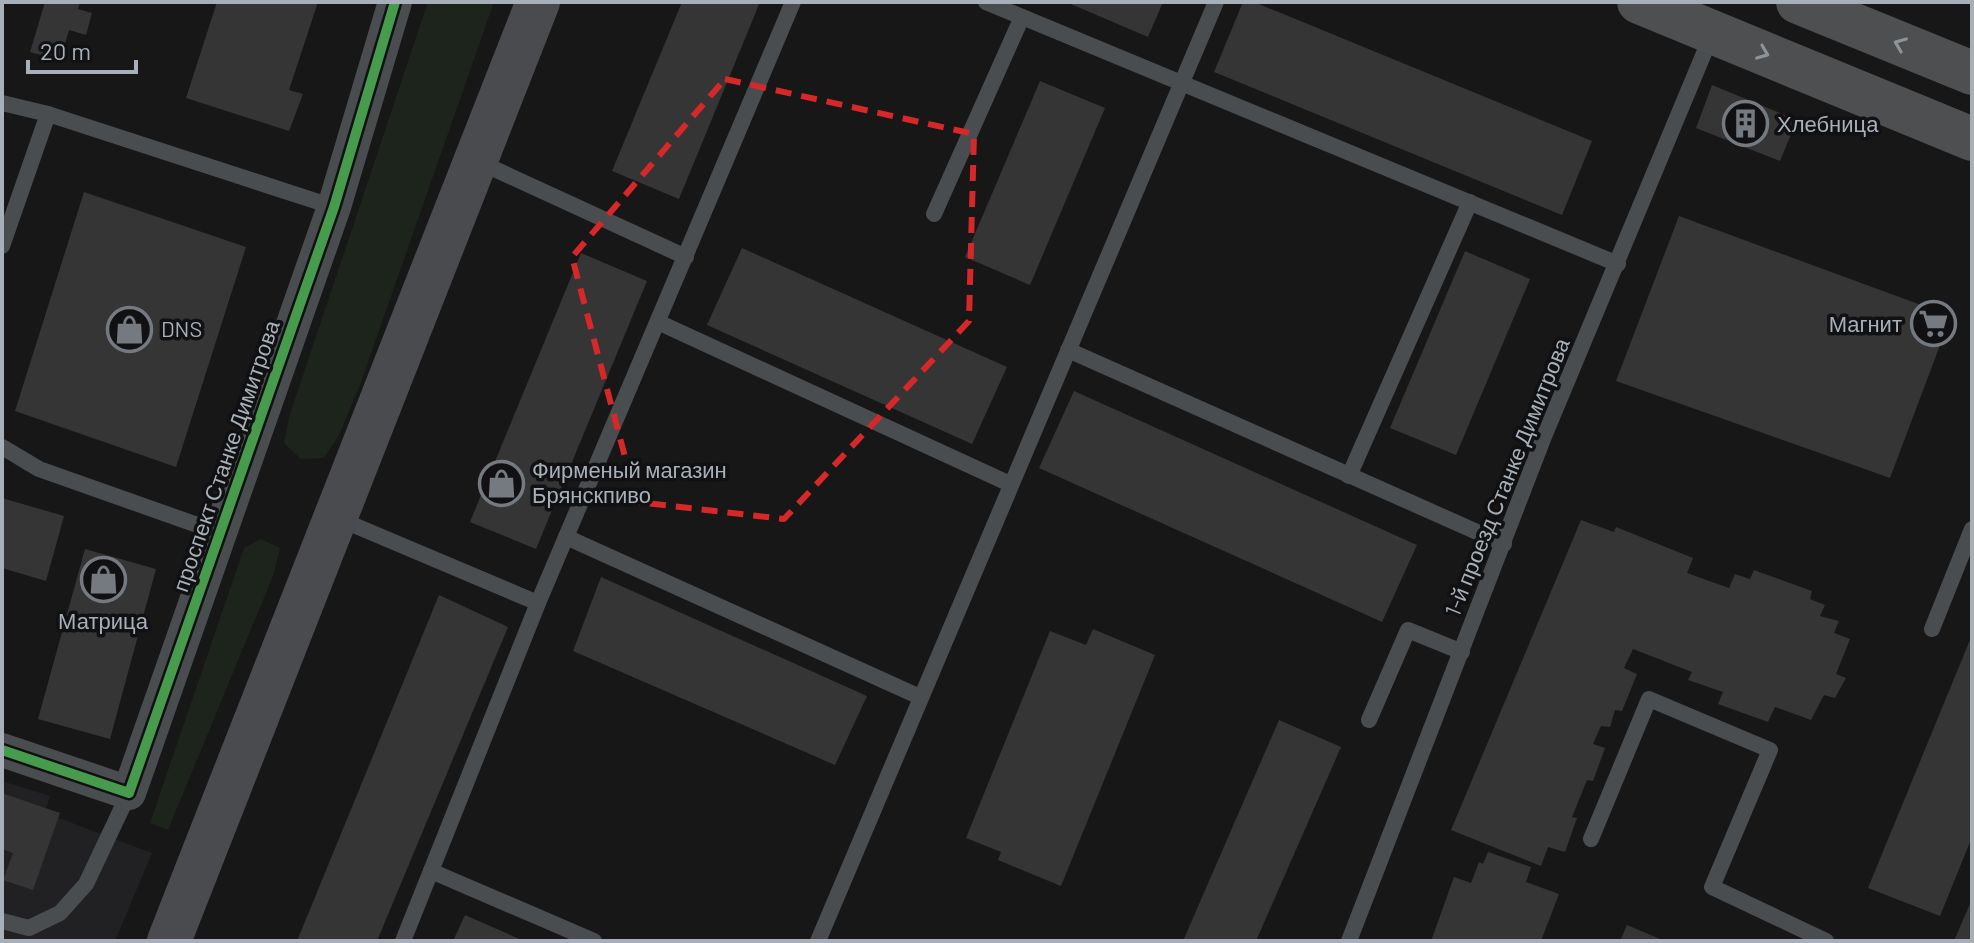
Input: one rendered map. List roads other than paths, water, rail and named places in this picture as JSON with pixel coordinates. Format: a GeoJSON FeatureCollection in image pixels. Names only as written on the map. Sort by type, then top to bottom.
{"type":"FeatureCollection","features":[{"type":"Feature","properties":{"kind":"main road"},"geometry":{"type":"LineString","coordinates":[[169,941],[538,2]]}},
{"type":"Feature","properties":{"kind":"main road"},"geometry":{"type":"LineString","coordinates":[[1639,2],[1972,139]]}},
{"type":"Feature","properties":{"kind":"main road"},"geometry":{"type":"LineString","coordinates":[[1798,2],[1972,73]]}},
{"type":"Feature","properties":{"kind":"street","name":"проспект Станке Димитрова"},"geometry":{"type":"LineString","coordinates":[[129,793],[334,207],[395,2]]}},
{"type":"Feature","properties":{"kind":"street"},"geometry":{"type":"LineString","coordinates":[[2,750],[129,793]]}},
{"type":"Feature","properties":{"kind":"lane"},"geometry":{"type":"LineString","coordinates":[[403,941],[538,603],[660,323],[793,2]]}},
{"type":"Feature","properties":{"kind":"lane"},"geometry":{"type":"LineString","coordinates":[[986,2],[1618,264]]}},
{"type":"Feature","properties":{"kind":"lane"},"geometry":{"type":"LineString","coordinates":[[818,941],[1216,2]]}},
{"type":"Feature","properties":{"kind":"lane"},"geometry":{"type":"LineString","coordinates":[[934,214],[1022,17]]}},
{"type":"Feature","properties":{"kind":"lane","name":"1-й проезд Станке Димитрова"},"geometry":{"type":"LineString","coordinates":[[1349,941],[1543,439],[1712,32]]}},
{"type":"Feature","properties":{"kind":"lane"},"geometry":{"type":"LineString","coordinates":[[2,103],[48,114],[334,207]]}},
{"type":"Feature","properties":{"kind":"lane"},"geometry":{"type":"LineString","coordinates":[[2,246],[48,114]]}},
{"type":"Feature","properties":{"kind":"lane"},"geometry":{"type":"LineString","coordinates":[[476,161],[686,257]]}},
{"type":"Feature","properties":{"kind":"lane"},"geometry":{"type":"LineString","coordinates":[[1349,476],[1470,202]]}},
{"type":"Feature","properties":{"kind":"lane"},"geometry":{"type":"LineString","coordinates":[[660,323],[1010,484]]}},
{"type":"Feature","properties":{"kind":"lane"},"geometry":{"type":"LineString","coordinates":[[1068,350],[1504,544]]}},
{"type":"Feature","properties":{"kind":"lane"},"geometry":{"type":"LineString","coordinates":[[2,447],[39,469],[220,533]]}},
{"type":"Feature","properties":{"kind":"lane"},"geometry":{"type":"LineString","coordinates":[[336,518],[538,603]]}},
{"type":"Feature","properties":{"kind":"lane"},"geometry":{"type":"LineString","coordinates":[[1932,629],[1972,529]]}},
{"type":"Feature","properties":{"kind":"lane"},"geometry":{"type":"LineString","coordinates":[[566,537],[920,697]]}},
{"type":"Feature","properties":{"kind":"lane"},"geometry":{"type":"LineString","coordinates":[[1369,720],[1408,630],[1462,652]]}},
{"type":"Feature","properties":{"kind":"lane"},"geometry":{"type":"LineString","coordinates":[[1591,839],[1649,699],[1770,750],[1712,887],[1826,941]]}},
{"type":"Feature","properties":{"kind":"lane"},"geometry":{"type":"LineString","coordinates":[[2,921],[29,928],[60,913],[86,884],[129,793]]}},
{"type":"Feature","properties":{"kind":"lane"},"geometry":{"type":"LineString","coordinates":[[431,871],[594,941]]}},
{"type":"Feature","properties":{"kind":"place","name":"Хлебница"},"geometry":{"type":"Point","coordinates":[1746,124]}},
{"type":"Feature","properties":{"kind":"place","name":"Магнит"},"geometry":{"type":"Point","coordinates":[1933,324]}},
{"type":"Feature","properties":{"kind":"place","name":"DNS"},"geometry":{"type":"Point","coordinates":[130,329]}},
{"type":"Feature","properties":{"kind":"place","name":"Фирменый магазин Брянскпиво"},"geometry":{"type":"Point","coordinates":[501,483]}},
{"type":"Feature","properties":{"kind":"place","name":"Матрица"},"geometry":{"type":"Point","coordinates":[103,580]}}]}
